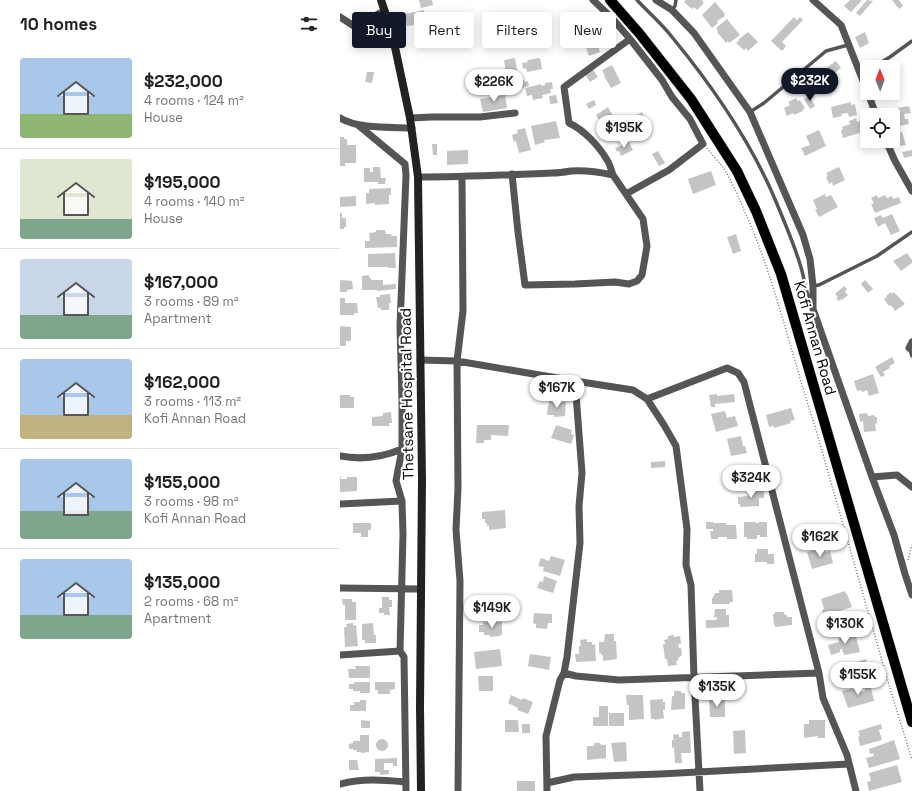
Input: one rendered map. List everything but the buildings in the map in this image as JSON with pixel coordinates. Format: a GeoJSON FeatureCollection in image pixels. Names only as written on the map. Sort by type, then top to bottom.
{"type":"FeatureCollection","features":[{"type":"Feature","properties":{"kind":"main road","name":"Thetsane Hospital Road"},"geometry":{"type":"LineString","coordinates":[[381,0],[392,33],[410,118],[418,177],[422,480],[420,707],[421,791]]}},
{"type":"Feature","properties":{"kind":"main road","name":"Kofi Annan Road"},"geometry":{"type":"LineString","coordinates":[[610,0],[639,33],[691,99],[737,171],[756,211],[780,274],[912,722]]}},
{"type":"Feature","properties":{"kind":"street"},"geometry":{"type":"LineString","coordinates":[[593,0],[612,18],[630,39],[690,119],[703,144],[669,170],[626,194]]}},
{"type":"Feature","properties":{"kind":"street"},"geometry":{"type":"LineString","coordinates":[[656,0],[672,10],[694,33],[750,112],[802,235],[810,259],[813,286],[813,309],[894,535],[902,565],[908,574],[912,595]]}},
{"type":"Feature","properties":{"kind":"street"},"geometry":{"type":"LineString","coordinates":[[813,0],[841,25],[860,66]]}},
{"type":"Feature","properties":{"kind":"street"},"geometry":{"type":"LineString","coordinates":[[340,17],[363,32],[369,28],[378,14],[385,11]]}},
{"type":"Feature","properties":{"kind":"street"},"geometry":{"type":"LineString","coordinates":[[512,174],[525,285],[615,282],[629,284],[637,281],[642,275],[647,246],[643,219],[613,175],[607,160],[589,136],[578,127],[569,123],[564,87],[630,39]]}},
{"type":"Feature","properties":{"kind":"street"},"geometry":{"type":"LineString","coordinates":[[410,118],[431,116],[467,118],[515,113]]}},
{"type":"Feature","properties":{"kind":"street"},"geometry":{"type":"LineString","coordinates":[[340,118],[345,122],[358,125],[412,128]]}},
{"type":"Feature","properties":{"kind":"street"},"geometry":{"type":"LineString","coordinates":[[358,125],[405,164],[406,175],[400,326],[402,449],[396,481],[402,501],[403,534],[400,651],[404,656],[406,791]]}},
{"type":"Feature","properties":{"kind":"street"},"geometry":{"type":"LineString","coordinates":[[889,148],[895,162],[912,191]]}},
{"type":"Feature","properties":{"kind":"street"},"geometry":{"type":"LineString","coordinates":[[418,177],[462,177],[594,171],[613,175]]}},
{"type":"Feature","properties":{"kind":"street"},"geometry":{"type":"LineString","coordinates":[[458,791],[460,581],[456,530],[458,488],[457,361],[463,311],[462,177]]}},
{"type":"Feature","properties":{"kind":"street"},"geometry":{"type":"LineString","coordinates":[[420,360],[457,361],[633,390],[647,399],[664,425],[676,446],[687,529],[686,565],[691,585],[700,791]]}},
{"type":"Feature","properties":{"kind":"street"},"geometry":{"type":"LineString","coordinates":[[647,399],[727,368],[738,373],[744,382],[819,673],[823,698],[847,755],[856,791]]}},
{"type":"Feature","properties":{"kind":"street"},"geometry":{"type":"LineString","coordinates":[[547,791],[546,736],[560,680],[564,673],[580,543],[579,506],[582,473],[576,381]]}},
{"type":"Feature","properties":{"kind":"street"},"geometry":{"type":"LineString","coordinates":[[340,456],[353,458],[381,456],[402,449]]}},
{"type":"Feature","properties":{"kind":"street"},"geometry":{"type":"LineString","coordinates":[[872,477],[898,475],[912,487]]}},
{"type":"Feature","properties":{"kind":"street"},"geometry":{"type":"LineString","coordinates":[[340,504],[402,501]]}},
{"type":"Feature","properties":{"kind":"street"},"geometry":{"type":"LineString","coordinates":[[340,588],[421,589]]}},
{"type":"Feature","properties":{"kind":"street"},"geometry":{"type":"LineString","coordinates":[[340,655],[400,651]]}},
{"type":"Feature","properties":{"kind":"street"},"geometry":{"type":"LineString","coordinates":[[564,673],[576,676],[619,680],[819,673]]}},
{"type":"Feature","properties":{"kind":"street"},"geometry":{"type":"LineString","coordinates":[[547,783],[574,777],[849,764]]}},
{"type":"Feature","properties":{"kind":"street"},"geometry":{"type":"LineString","coordinates":[[340,784],[352,781],[367,780],[406,782]]}},
{"type":"Feature","properties":{"kind":"lane"},"geometry":{"type":"LineString","coordinates":[[637,0],[671,36],[713,91],[741,133],[777,204],[803,274],[807,293],[812,300]]}},
{"type":"Feature","properties":{"kind":"lane"},"geometry":{"type":"LineString","coordinates":[[672,10],[675,6],[676,0]]}},
{"type":"Feature","properties":{"kind":"lane"},"geometry":{"type":"LineString","coordinates":[[886,60],[912,41]]}},
{"type":"Feature","properties":{"kind":"lane"},"geometry":{"type":"LineString","coordinates":[[750,112],[764,103],[826,51],[849,44]]}},
{"type":"Feature","properties":{"kind":"lane"},"geometry":{"type":"LineString","coordinates":[[813,286],[819,285],[877,256],[912,232]]}},
{"type":"Feature","properties":{"kind":"lane"},"geometry":{"type":"LineString","coordinates":[[910,345],[912,356]]}},
{"type":"Feature","properties":{"kind":"path"},"geometry":{"type":"LineString","coordinates":[[703,144],[723,168],[740,202],[761,251],[814,423],[912,760]]}},
{"type":"Feature","properties":{"kind":"path"},"geometry":{"type":"LineString","coordinates":[[902,565],[910,559],[912,545]]}}]}
